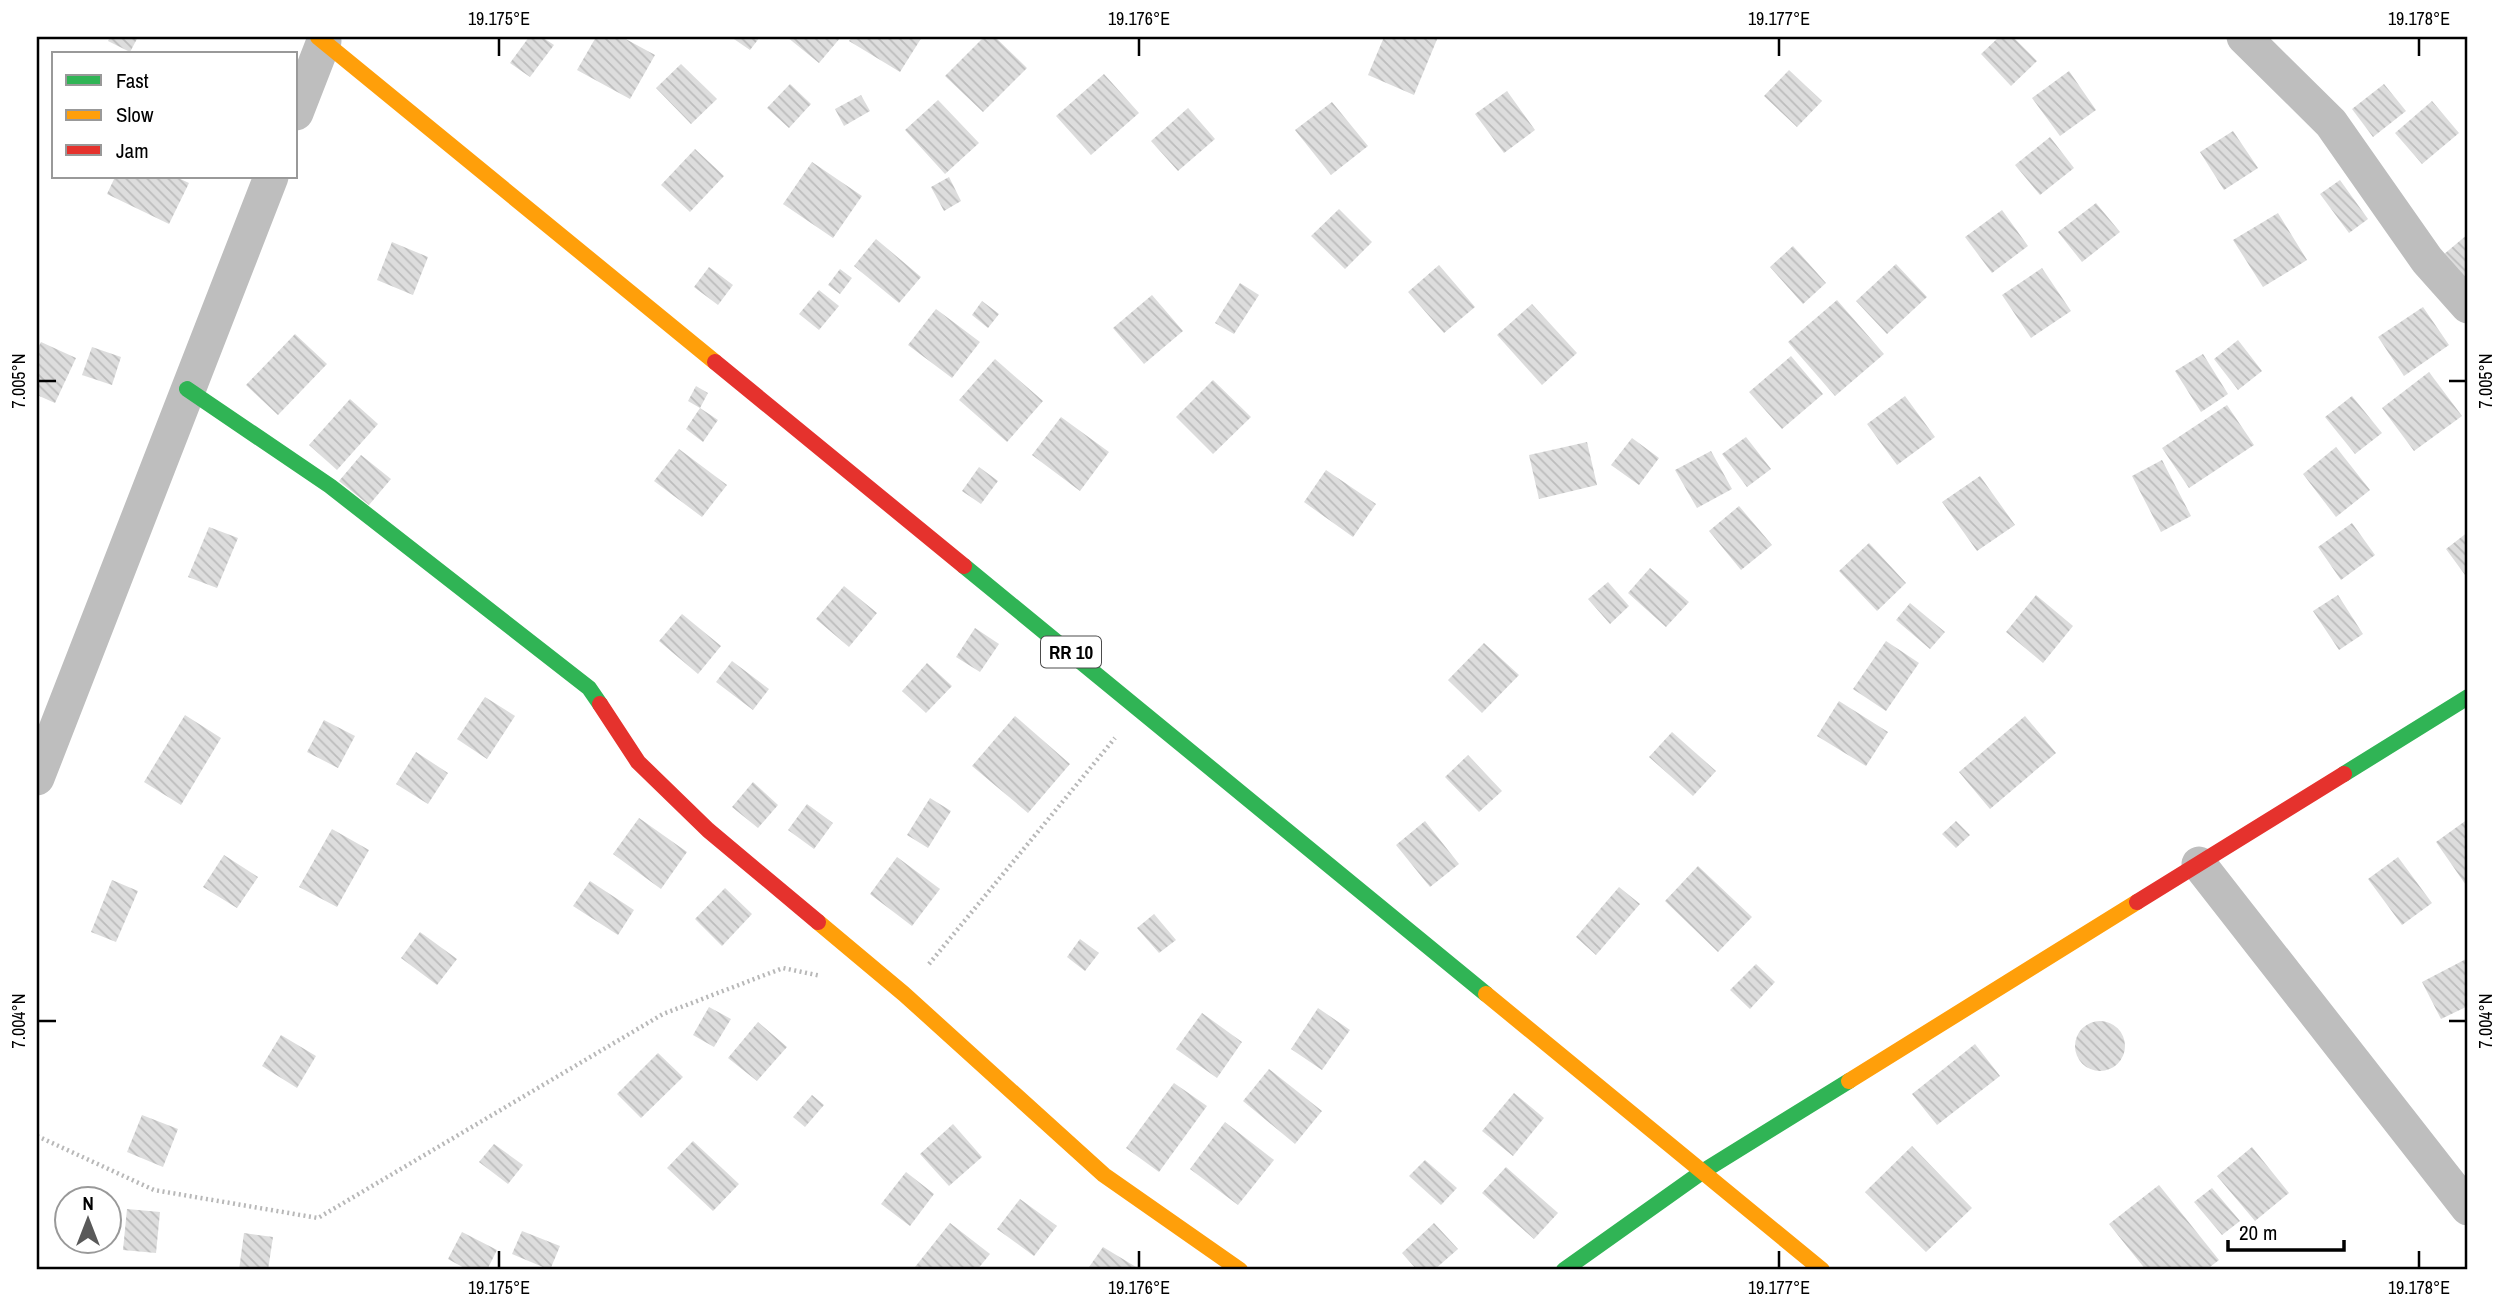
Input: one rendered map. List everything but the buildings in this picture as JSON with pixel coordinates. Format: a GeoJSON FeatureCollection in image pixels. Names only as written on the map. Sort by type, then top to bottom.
{"type":"FeatureCollection","features":[{"type":"Feature","properties":{"kind":"street"},"geometry":{"type":"LineString","coordinates":[[2245,37],[2331,123],[2427,260],[2468,306]]}},
{"type":"Feature","properties":{"kind":"street"},"geometry":{"type":"LineString","coordinates":[[298,107],[321,39]]}},
{"type":"Feature","properties":{"kind":"street","name":"RR 10"},"geometry":{"type":"LineString","coordinates":[[321,39],[1822,1270]]}},
{"type":"Feature","properties":{"kind":"street"},"geometry":{"type":"LineString","coordinates":[[37,778],[271,178]]}},
{"type":"Feature","properties":{"kind":"street"},"geometry":{"type":"LineString","coordinates":[[187,389],[330,486],[589,688],[638,762],[708,830],[904,994],[1104,1175],[1240,1270]]}},
{"type":"Feature","properties":{"kind":"street"},"geometry":{"type":"LineString","coordinates":[[1564,1270],[1702,1172],[2468,697]]}},
{"type":"Feature","properties":{"kind":"street"},"geometry":{"type":"LineString","coordinates":[[2199,864],[2468,1209]]}},
{"type":"Feature","properties":{"kind":"path"},"geometry":{"type":"LineString","coordinates":[[904,994],[1139,708]]}},
{"type":"Feature","properties":{"kind":"path"},"geometry":{"type":"LineString","coordinates":[[37,1136],[154,1190],[318,1218],[663,1014],[783,968],[824,977]]}},
{"type":"Feature","properties":{"kind":"traffic: fast"},"geometry":{"type":"LineString","coordinates":[[187,389],[330,486],[589,688],[600,704]]}},
{"type":"Feature","properties":{"kind":"traffic: fast"},"geometry":{"type":"LineString","coordinates":[[964,566],[1486,994]]}},
{"type":"Feature","properties":{"kind":"traffic: fast"},"geometry":{"type":"LineString","coordinates":[[2344,774],[2468,697]]}},
{"type":"Feature","properties":{"kind":"traffic: fast"},"geometry":{"type":"LineString","coordinates":[[1564,1270],[1702,1172],[1849,1081]]}},
{"type":"Feature","properties":{"kind":"traffic: slow"},"geometry":{"type":"LineString","coordinates":[[318,37],[715,362]]}},
{"type":"Feature","properties":{"kind":"traffic: slow"},"geometry":{"type":"LineString","coordinates":[[1849,1081],[2137,902]]}},
{"type":"Feature","properties":{"kind":"traffic: slow"},"geometry":{"type":"LineString","coordinates":[[818,922],[904,994],[1104,1175],[1240,1270]]}},
{"type":"Feature","properties":{"kind":"traffic: slow"},"geometry":{"type":"LineString","coordinates":[[1486,994],[1822,1270]]}},
{"type":"Feature","properties":{"kind":"traffic: jam"},"geometry":{"type":"LineString","coordinates":[[715,362],[964,566]]}},
{"type":"Feature","properties":{"kind":"traffic: jam"},"geometry":{"type":"LineString","coordinates":[[600,704],[638,762],[708,830],[818,922]]}},
{"type":"Feature","properties":{"kind":"traffic: jam"},"geometry":{"type":"LineString","coordinates":[[2137,902],[2344,774]]}}]}
